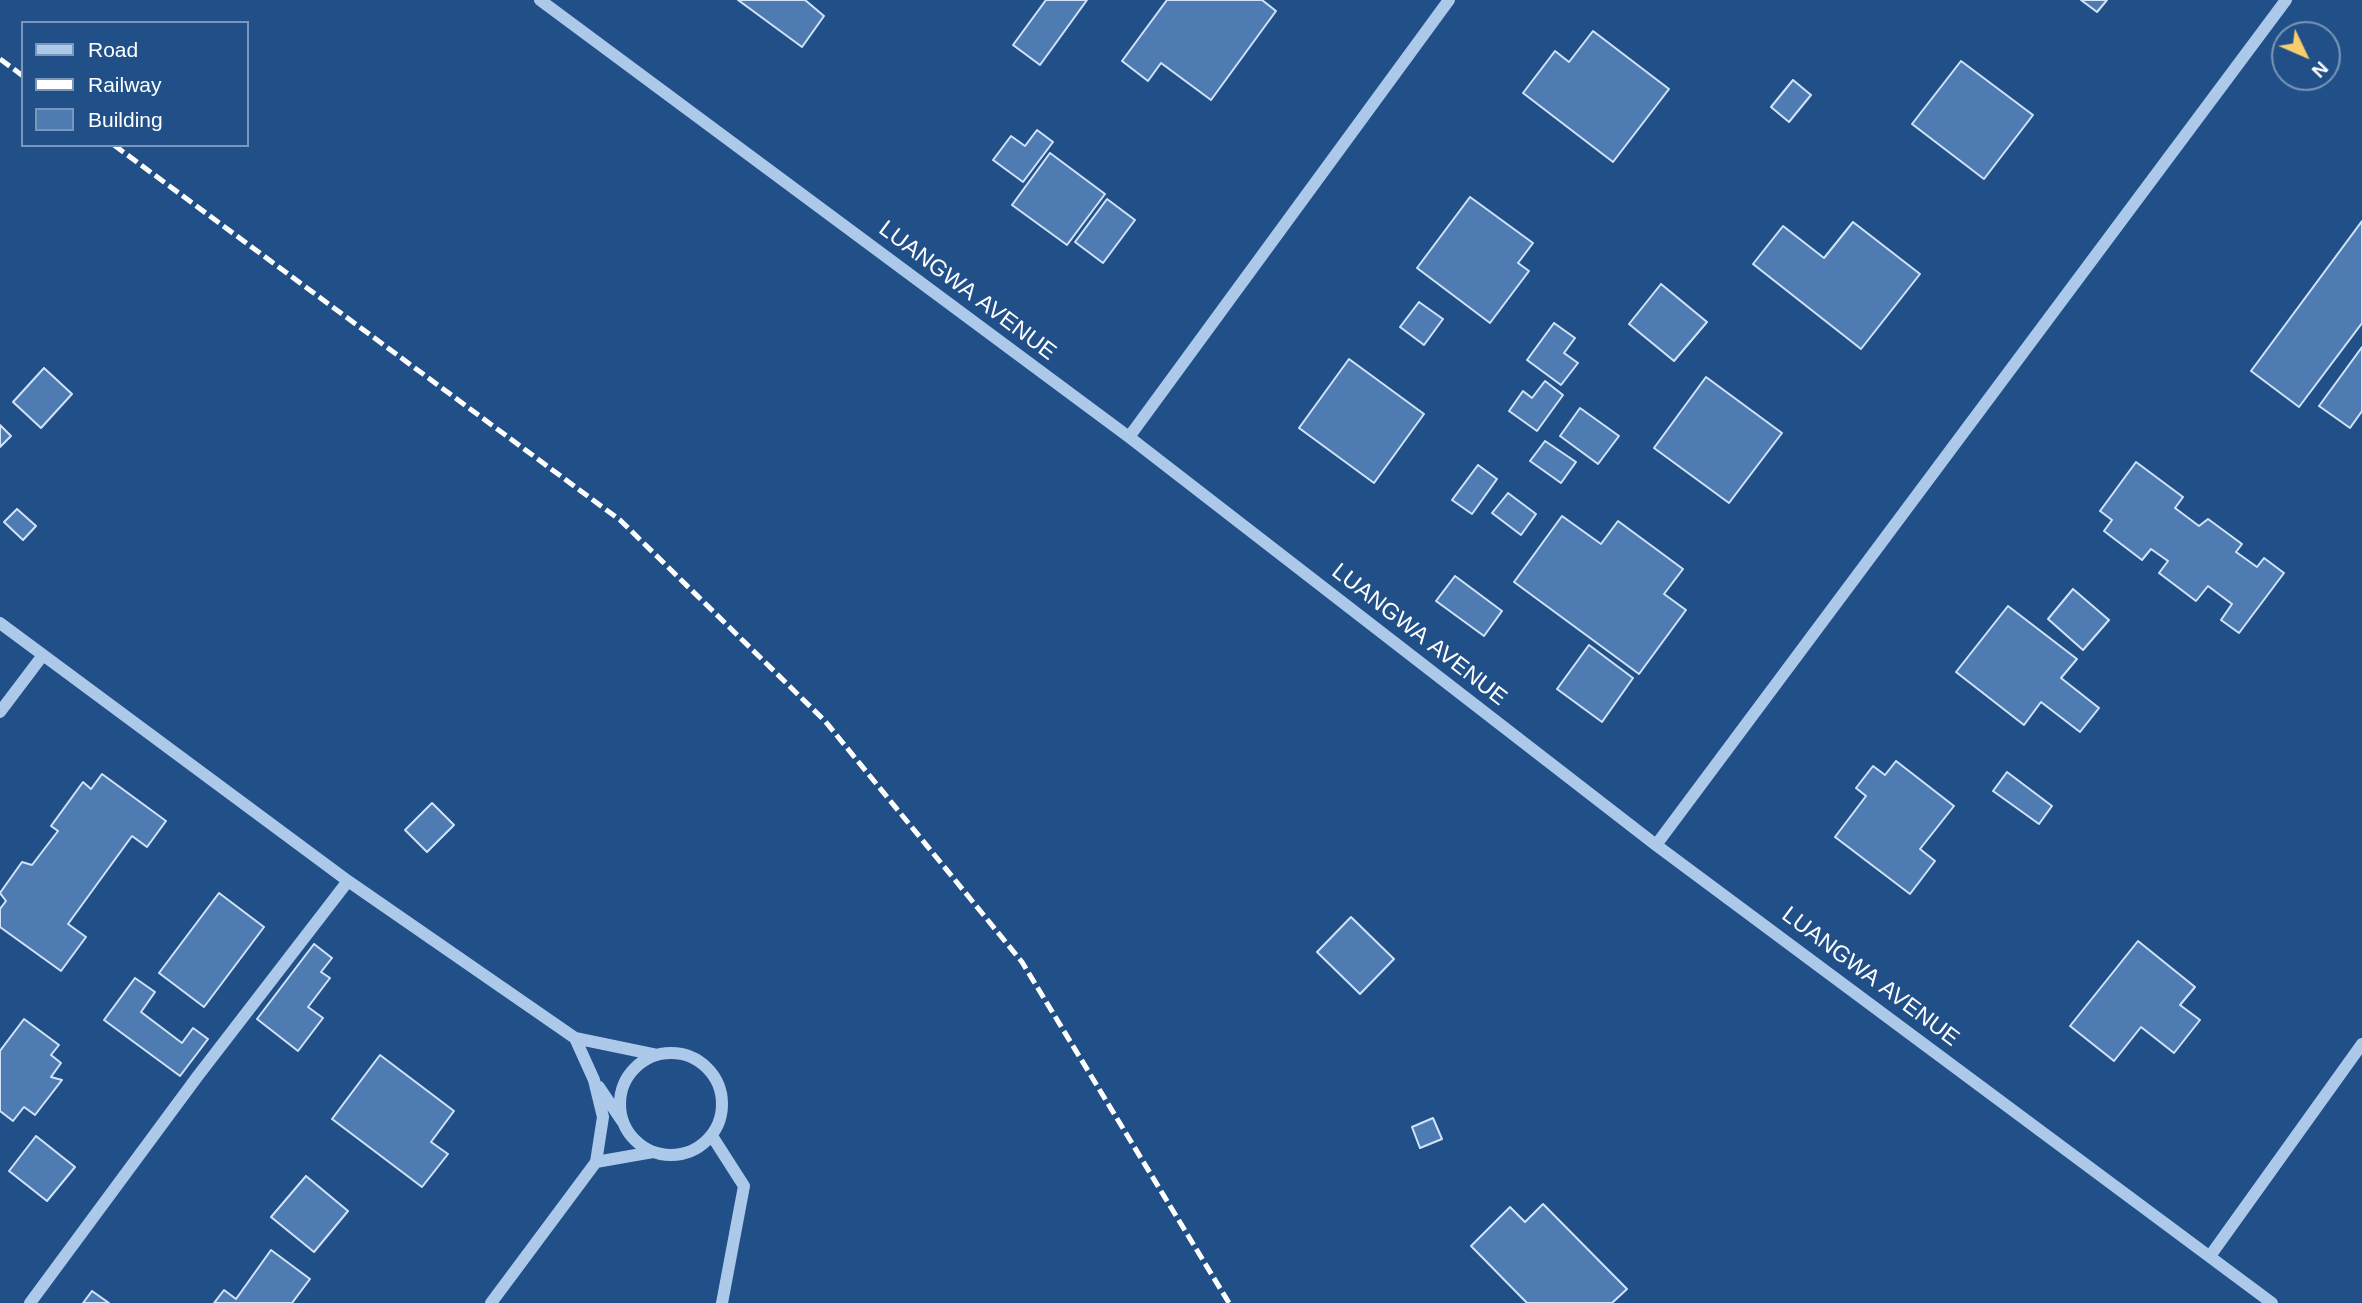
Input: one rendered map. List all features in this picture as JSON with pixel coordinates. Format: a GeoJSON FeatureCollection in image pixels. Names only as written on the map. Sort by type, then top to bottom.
{"type":"FeatureCollection","features":[{"type":"Feature","properties":{"kind":"street"},"geometry":{"type":"LineString","coordinates":[[1129,437],[1449,0]]}},
{"type":"Feature","properties":{"kind":"street"},"geometry":{"type":"LineString","coordinates":[[1656,845],[2286,0]]}},
{"type":"Feature","properties":{"kind":"street","name":"LUANGWA AVENUE"},"geometry":{"type":"LineString","coordinates":[[543,1],[1129,437],[1656,845],[2272,1303]]}},
{"type":"Feature","properties":{"kind":"street"},"geometry":{"type":"LineString","coordinates":[[0,623],[348,881],[575,1038],[657,1055],[688,1056],[713,1075],[723,1106],[720,1122],[712,1136],[701,1147],[686,1154],[653,1152],[596,1162]]}},
{"type":"Feature","properties":{"kind":"street"},"geometry":{"type":"LineString","coordinates":[[0,712],[43,655]]}},
{"type":"Feature","properties":{"kind":"street"},"geometry":{"type":"LineString","coordinates":[[30,1303],[197,1077],[348,881]]}},
{"type":"Feature","properties":{"kind":"street"},"geometry":{"type":"LineString","coordinates":[[575,1038],[594,1080],[628,1130],[639,1143],[653,1152]]}},
{"type":"Feature","properties":{"kind":"street"},"geometry":{"type":"LineString","coordinates":[[2210,1256],[2362,1044]]}},
{"type":"Feature","properties":{"kind":"street"},"geometry":{"type":"LineString","coordinates":[[628,1130],[620,1099],[624,1084],[643,1061],[657,1055]]}},
{"type":"Feature","properties":{"kind":"street"},"geometry":{"type":"LineString","coordinates":[[491,1303],[596,1162],[603,1117],[594,1080]]}},
{"type":"Feature","properties":{"kind":"street"},"geometry":{"type":"LineString","coordinates":[[712,1136],[744,1186],[722,1303]]}},
{"type":"Feature","properties":{"kind":"building"},"geometry":{"type":"Polygon","coordinates":[[[738,0],[805,0],[824,16],[802,47],[738,0]]]}},
{"type":"Feature","properties":{"kind":"building"},"geometry":{"type":"Polygon","coordinates":[[[1046,0],[1087,0],[1040,65],[1013,45],[1046,0]]]}},
{"type":"Feature","properties":{"kind":"building"},"geometry":{"type":"Polygon","coordinates":[[[1167,0],[1262,0],[1276,11],[1211,100],[1161,63],[1148,81],[1122,61],[1167,0]]]}},
{"type":"Feature","properties":{"kind":"building"},"geometry":{"type":"Polygon","coordinates":[[[2081,0],[2107,0],[2097,12],[2081,0]]]}},
{"type":"Feature","properties":{"kind":"building"},"geometry":{"type":"Polygon","coordinates":[[[1593,31],[1669,89],[1613,162],[1523,93],[1555,51],[1569,62],[1593,31]]]}},
{"type":"Feature","properties":{"kind":"building"},"geometry":{"type":"Polygon","coordinates":[[[1961,61],[2033,115],[1984,179],[1912,124],[1961,61]]]}},
{"type":"Feature","properties":{"kind":"building"},"geometry":{"type":"Polygon","coordinates":[[[1793,80],[1811,95],[1789,122],[1771,107],[1793,80]]]}},
{"type":"Feature","properties":{"kind":"building"},"geometry":{"type":"Polygon","coordinates":[[[1037,130],[1053,142],[1023,182],[993,160],[1011,136],[1025,146],[1037,130]]]}},
{"type":"Feature","properties":{"kind":"building"},"geometry":{"type":"Polygon","coordinates":[[[1050,153],[1105,194],[1067,245],[1012,205],[1050,153]]]}},
{"type":"Feature","properties":{"kind":"building"},"geometry":{"type":"Polygon","coordinates":[[[1470,197],[1533,243],[1518,263],[1529,271],[1490,323],[1417,268],[1470,197]]]}},
{"type":"Feature","properties":{"kind":"building"},"geometry":{"type":"Polygon","coordinates":[[[1107,199],[1135,220],[1103,263],[1075,242],[1107,199]]]}},
{"type":"Feature","properties":{"kind":"building"},"geometry":{"type":"Polygon","coordinates":[[[2362,221],[2362,323],[2299,407],[2251,371],[2362,221]]]}},
{"type":"Feature","properties":{"kind":"building"},"geometry":{"type":"Polygon","coordinates":[[[1853,222],[1920,274],[1861,349],[1753,264],[1783,226],[1824,258],[1853,222]]]}},
{"type":"Feature","properties":{"kind":"building"},"geometry":{"type":"Polygon","coordinates":[[[1661,284],[1707,322],[1674,361],[1629,324],[1661,284]]]}},
{"type":"Feature","properties":{"kind":"building"},"geometry":{"type":"Polygon","coordinates":[[[1419,302],[1443,319],[1424,345],[1400,327],[1419,302]]]}},
{"type":"Feature","properties":{"kind":"building"},"geometry":{"type":"Polygon","coordinates":[[[1554,323],[1575,338],[1564,353],[1578,363],[1561,385],[1527,360],[1554,323]]]}},
{"type":"Feature","properties":{"kind":"building"},"geometry":{"type":"Polygon","coordinates":[[[2362,347],[2362,411],[2350,428],[2319,406],[2362,347]]]}},
{"type":"Feature","properties":{"kind":"building"},"geometry":{"type":"Polygon","coordinates":[[[1349,359],[1424,414],[1374,483],[1299,428],[1349,359]]]}},
{"type":"Feature","properties":{"kind":"building"},"geometry":{"type":"Polygon","coordinates":[[[44,368],[72,394],[41,428],[13,402],[44,368]]]}},
{"type":"Feature","properties":{"kind":"building"},"geometry":{"type":"Polygon","coordinates":[[[1706,377],[1782,433],[1729,503],[1654,448],[1706,377]]]}},
{"type":"Feature","properties":{"kind":"building"},"geometry":{"type":"Polygon","coordinates":[[[1545,381],[1563,395],[1537,431],[1509,411],[1523,391],[1532,398],[1545,381]]]}},
{"type":"Feature","properties":{"kind":"building"},"geometry":{"type":"Polygon","coordinates":[[[1580,408],[1619,436],[1598,464],[1560,436],[1580,408]]]}},
{"type":"Feature","properties":{"kind":"building"},"geometry":{"type":"Polygon","coordinates":[[[0,425],[11,436],[0,447],[0,425]]]}},
{"type":"Feature","properties":{"kind":"building"},"geometry":{"type":"Polygon","coordinates":[[[1545,441],[1576,462],[1561,483],[1530,461],[1545,441]]]}},
{"type":"Feature","properties":{"kind":"building"},"geometry":{"type":"Polygon","coordinates":[[[2136,462],[2183,497],[2175,508],[2199,526],[2208,519],[2242,544],[2236,552],[2257,567],[2264,558],[2284,573],[2239,633],[2221,620],[2232,604],[2208,586],[2196,601],[2159,573],[2168,561],[2151,549],[2142,560],[2104,531],[2112,520],[2100,511],[2136,462]]]}},
{"type":"Feature","properties":{"kind":"building"},"geometry":{"type":"Polygon","coordinates":[[[1478,465],[1497,479],[1472,514],[1452,500],[1478,465]]]}},
{"type":"Feature","properties":{"kind":"building"},"geometry":{"type":"Polygon","coordinates":[[[1508,493],[1536,514],[1521,535],[1492,513],[1508,493]]]}},
{"type":"Feature","properties":{"kind":"building"},"geometry":{"type":"Polygon","coordinates":[[[17,509],[36,526],[23,540],[4,522],[17,509]]]}},
{"type":"Feature","properties":{"kind":"building"},"geometry":{"type":"Polygon","coordinates":[[[1562,516],[1601,544],[1618,521],[1683,569],[1664,594],[1686,610],[1639,674],[1514,582],[1562,516]]]}},
{"type":"Feature","properties":{"kind":"building"},"geometry":{"type":"Polygon","coordinates":[[[1455,576],[1502,611],[1484,636],[1436,601],[1455,576]]]}},
{"type":"Feature","properties":{"kind":"building"},"geometry":{"type":"Polygon","coordinates":[[[2073,589],[2109,620],[2083,650],[2048,619],[2073,589]]]}},
{"type":"Feature","properties":{"kind":"building"},"geometry":{"type":"Polygon","coordinates":[[[2008,606],[2077,659],[2061,678],[2099,708],[2080,732],[2041,702],[2024,725],[1956,672],[2008,606]]]}},
{"type":"Feature","properties":{"kind":"building"},"geometry":{"type":"Polygon","coordinates":[[[1589,645],[1633,678],[1602,722],[1557,689],[1589,645]]]}},
{"type":"Feature","properties":{"kind":"building"},"geometry":{"type":"Polygon","coordinates":[[[1896,761],[1954,806],[1920,849],[1935,861],[1910,894],[1835,837],[1866,796],[1856,788],[1873,766],[1885,775],[1896,761]]]}},
{"type":"Feature","properties":{"kind":"building"},"geometry":{"type":"Polygon","coordinates":[[[2007,772],[2052,806],[2039,824],[1993,791],[2007,772]]]}},
{"type":"Feature","properties":{"kind":"building"},"geometry":{"type":"Polygon","coordinates":[[[102,774],[166,821],[147,847],[132,836],[68,924],[86,937],[61,971],[0,927],[0,909],[6,901],[0,893],[22,862],[32,865],[58,831],[51,826],[83,782],[91,789],[102,774]]]}},
{"type":"Feature","properties":{"kind":"building"},"geometry":{"type":"Polygon","coordinates":[[[432,803],[454,825],[427,852],[405,830],[432,803]]]}},
{"type":"Feature","properties":{"kind":"building"},"geometry":{"type":"Polygon","coordinates":[[[219,893],[264,927],[204,1007],[159,973],[219,893]]]}},
{"type":"Feature","properties":{"kind":"building"},"geometry":{"type":"Polygon","coordinates":[[[1351,917],[1394,959],[1360,994],[1317,952],[1351,917]]]}},
{"type":"Feature","properties":{"kind":"building"},"geometry":{"type":"Polygon","coordinates":[[[2138,941],[2195,987],[2180,1005],[2200,1020],[2174,1053],[2141,1027],[2114,1061],[2070,1026],[2138,941]]]}},
{"type":"Feature","properties":{"kind":"building"},"geometry":{"type":"Polygon","coordinates":[[[314,944],[332,958],[321,972],[330,978],[308,1007],[323,1018],[298,1051],[257,1019],[314,944]]]}},
{"type":"Feature","properties":{"kind":"building"},"geometry":{"type":"Polygon","coordinates":[[[135,978],[155,992],[141,1012],[182,1043],[193,1028],[208,1039],[180,1076],[104,1020],[135,978]]]}},
{"type":"Feature","properties":{"kind":"building"},"geometry":{"type":"Polygon","coordinates":[[[24,1019],[59,1045],[51,1055],[61,1063],[51,1077],[62,1080],[35,1115],[24,1107],[13,1121],[0,1111],[0,1051],[24,1019]]]}},
{"type":"Feature","properties":{"kind":"building"},"geometry":{"type":"Polygon","coordinates":[[[380,1055],[454,1111],[431,1142],[448,1154],[422,1187],[332,1119],[380,1055]]]}},
{"type":"Feature","properties":{"kind":"building"},"geometry":{"type":"Polygon","coordinates":[[[1433,1118],[1442,1139],[1420,1148],[1412,1127],[1433,1118]]]}},
{"type":"Feature","properties":{"kind":"building"},"geometry":{"type":"Polygon","coordinates":[[[36,1136],[75,1167],[47,1201],[9,1171],[36,1136]]]}},
{"type":"Feature","properties":{"kind":"building"},"geometry":{"type":"Polygon","coordinates":[[[306,1176],[348,1211],[314,1252],[271,1217],[306,1176]]]}},
{"type":"Feature","properties":{"kind":"building"},"geometry":{"type":"Polygon","coordinates":[[[1543,1204],[1627,1289],[1612,1303],[1527,1303],[1471,1246],[1510,1207],[1525,1222],[1543,1204]]]}},
{"type":"Feature","properties":{"kind":"building"},"geometry":{"type":"Polygon","coordinates":[[[271,1250],[310,1279],[292,1303],[214,1303],[224,1290],[236,1299],[271,1250]]]}},
{"type":"Feature","properties":{"kind":"building"},"geometry":{"type":"Polygon","coordinates":[[[92,1291],[109,1303],[83,1303],[92,1291]]]}},
{"type":"Feature","properties":{"kind":"railway"},"geometry":{"type":"LineString","coordinates":[[0,59],[21,75]]}},
{"type":"Feature","properties":{"kind":"railway"},"geometry":{"type":"LineString","coordinates":[[117,147],[620,520],[825,721],[1022,962],[1229,1303]]}}]}
